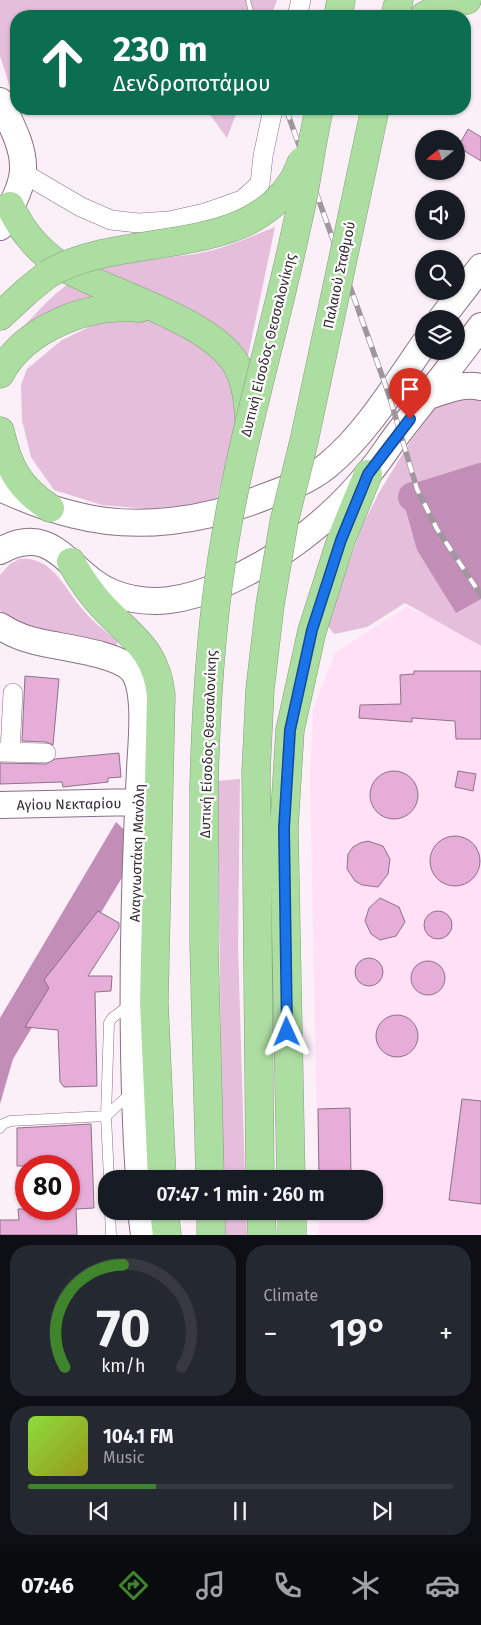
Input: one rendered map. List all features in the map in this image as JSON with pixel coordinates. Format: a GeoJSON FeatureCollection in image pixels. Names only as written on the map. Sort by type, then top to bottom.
{"type":"FeatureCollection","features":[{"type":"Feature","properties":{"kind":"highway"},"geometry":{"type":"LineString","coordinates":[[437,10],[467,0]]}},
{"type":"Feature","properties":{"kind":"highway"},"geometry":{"type":"LineString","coordinates":[[0,316],[26,290],[48,274],[70,263],[104,252],[209,234],[242,224],[264,212],[281,196],[292,182],[313,140],[318,115]]}},
{"type":"Feature","properties":{"kind":"highway","name":"Παλαιού Σταθμού"},"geometry":{"type":"LineString","coordinates":[[260,1170],[256,772],[260,688],[270,605],[284,522],[304,441],[374,115]]}},
{"type":"Feature","properties":{"kind":"highway","name":"Δυτική Είσοδος Θεσσαλονίκης"},"geometry":{"type":"LineString","coordinates":[[210,1170],[204,945],[204,786],[206,702],[214,618],[226,534],[249,419],[298,225],[313,140]]}},
{"type":"Feature","properties":{"kind":"highway"},"geometry":{"type":"LineString","coordinates":[[3,212],[43,254],[58,264],[92,282],[197,329],[223,349],[236,363],[248,399],[249,419]]}},
{"type":"Feature","properties":{"kind":"highway"},"geometry":{"type":"LineString","coordinates":[[0,374],[14,354],[31,339],[69,318],[111,307],[138,307],[160,311]]}},
{"type":"Feature","properties":{"kind":"highway"},"geometry":{"type":"LineString","coordinates":[[0,431],[18,480],[34,498],[50,508]]}},
{"type":"Feature","properties":{"kind":"highway"},"geometry":{"type":"LineString","coordinates":[[291,1170],[284,828],[290,730],[312,630],[341,540],[368,474]]}},
{"type":"Feature","properties":{"kind":"highway"},"geometry":{"type":"LineString","coordinates":[[71,562],[90,592],[149,654],[160,680],[154,1002],[162,1170]]}},
{"type":"Feature","properties":{"kind":"highway"},"geometry":{"type":"LineString","coordinates":[[165,1220],[167,1235]]}},
{"type":"Feature","properties":{"kind":"highway"},"geometry":{"type":"LineString","coordinates":[[211,1220],[211,1235]]}},
{"type":"Feature","properties":{"kind":"highway"},"geometry":{"type":"LineString","coordinates":[[261,1220],[262,1235]]}},
{"type":"Feature","properties":{"kind":"highway"},"geometry":{"type":"LineString","coordinates":[[292,1220],[292,1235]]}},
{"type":"Feature","properties":{"kind":"main road"},"geometry":{"type":"LineString","coordinates":[[0,101],[20,146],[24,164],[23,173],[3,212]]}},
{"type":"Feature","properties":{"kind":"main road"},"geometry":{"type":"LineString","coordinates":[[448,310],[481,267]]}},
{"type":"Feature","properties":{"kind":"main road"},"geometry":{"type":"LineString","coordinates":[[0,552],[14,544],[34,541],[51,546],[98,586],[124,597],[164,602],[195,596],[248,572],[300,541],[350,496],[472,339]]}},
{"type":"Feature","properties":{"kind":"main road"},"geometry":{"type":"LineString","coordinates":[[0,488],[75,516],[116,522],[182,520],[249,503],[306,480],[326,467],[345,449],[389,395],[415,357]]}},
{"type":"Feature","properties":{"kind":"main road"},"geometry":{"type":"LineString","coordinates":[[429,396],[451,388],[471,385],[481,387]]}},
{"type":"Feature","properties":{"kind":"main road","name":"Αναγνωστάκη Μανόλη"},"geometry":{"type":"LineString","coordinates":[[0,626],[30,640],[108,657],[122,662],[133,671],[138,683],[141,697],[134,1002],[139,1170]]}},
{"type":"Feature","properties":{"kind":"main road"},"geometry":{"type":"LineString","coordinates":[[0,636],[30,640]]}},
{"type":"Feature","properties":{"kind":"main road","name":"Αγίου Νεκταρίου"},"geometry":{"type":"LineString","coordinates":[[0,806],[138,802]]}},
{"type":"Feature","properties":{"kind":"main road"},"geometry":{"type":"LineString","coordinates":[[142,1220],[144,1235]]}},
{"type":"Feature","properties":{"kind":"street"},"geometry":{"type":"LineString","coordinates":[[23,173],[81,207],[111,220],[138,223],[169,222],[205,214],[242,200],[260,184],[263,156],[272,115]]}},
{"type":"Feature","properties":{"kind":"street"},"geometry":{"type":"LineString","coordinates":[[13,693],[5,752],[46,753]]}},
{"type":"Feature","properties":{"kind":"lane"},"geometry":{"type":"LineString","coordinates":[[109,1170],[106,1116],[110,1023],[114,1016],[134,1002]]}},
{"type":"Feature","properties":{"kind":"lane"},"geometry":{"type":"LineString","coordinates":[[0,1128],[3,1124],[10,1121],[106,1116],[135,1090]]}},
{"type":"Feature","properties":{"kind":"lane"},"geometry":{"type":"LineString","coordinates":[[110,1220],[111,1235]]}},
{"type":"Feature","properties":{"kind":"shaded area"},"geometry":{"type":"Polygon","coordinates":[[[0,0],[277,0],[273,10],[10,10],[10,87],[0,56],[0,0]]]}},
{"type":"Feature","properties":{"kind":"shaded area"},"geometry":{"type":"Polygon","coordinates":[[[210,115],[236,115],[227,138],[210,115]]]}},
{"type":"Feature","properties":{"kind":"shaded area"},"geometry":{"type":"Polygon","coordinates":[[[275,227],[240,394],[238,416],[216,502],[148,509],[102,505],[54,490],[31,457],[22,420],[21,385],[27,369],[62,340],[110,317],[109,296],[0,352],[48,301],[79,277],[112,265],[210,251],[275,227]]]}},
{"type":"Feature","properties":{"kind":"shaded area"},"geometry":{"type":"Polygon","coordinates":[[[481,394],[481,646],[405,603],[367,627],[334,634],[327,625],[362,526],[380,491],[410,442],[438,405],[481,394]]]}},
{"type":"Feature","properties":{"kind":"shaded area"},"geometry":{"type":"Polygon","coordinates":[[[481,481],[481,599],[456,613],[417,550],[403,500],[481,481]]]}},
{"type":"Feature","properties":{"kind":"shaded area"},"geometry":{"type":"Polygon","coordinates":[[[19,559],[31,559],[41,563],[57,575],[87,614],[118,641],[115,647],[17,623],[3,615],[0,610],[0,575],[10,564],[19,559]]]}},
{"type":"Feature","properties":{"kind":"shaded area"},"geometry":{"type":"Polygon","coordinates":[[[406,607],[436,619],[481,647],[481,1235],[319,1235],[319,1220],[383,1220],[383,1170],[318,1170],[310,777],[313,710],[335,653],[406,607]]]}},
{"type":"Feature","properties":{"kind":"shaded area"},"geometry":{"type":"Polygon","coordinates":[[[240,779],[238,946],[245,1170],[223,1170],[217,781],[240,779]]]}},
{"type":"Feature","properties":{"kind":"shaded area"},"geometry":{"type":"Polygon","coordinates":[[[116,822],[141,846],[13,1059],[0,1104],[0,1018],[116,822]]]}},
{"type":"Feature","properties":{"kind":"shaded area"},"geometry":{"type":"Polygon","coordinates":[[[224,1220],[246,1220],[247,1235],[224,1235],[224,1220]]]}},
{"type":"Feature","properties":{"kind":"building"},"geometry":{"type":"Polygon","coordinates":[[[468,129],[481,137],[481,161],[465,151],[465,134],[468,129]]]}},
{"type":"Feature","properties":{"kind":"building"},"geometry":{"type":"Polygon","coordinates":[[[414,671],[481,671],[481,739],[456,739],[455,721],[412,718],[412,722],[359,718],[360,705],[401,704],[400,675],[414,674],[414,671]]]}},
{"type":"Feature","properties":{"kind":"building"},"geometry":{"type":"Polygon","coordinates":[[[25,676],[59,679],[53,745],[46,742],[22,741],[25,676]]]}},
{"type":"Feature","properties":{"kind":"building"},"geometry":{"type":"Polygon","coordinates":[[[119,753],[121,777],[108,778],[108,782],[63,787],[62,782],[0,784],[0,763],[46,764],[55,759],[119,753]]]}},
{"type":"Feature","properties":{"kind":"building"},"geometry":{"type":"Polygon","coordinates":[[[389,771],[399,771],[411,778],[418,790],[418,800],[411,812],[399,819],[389,819],[381,815],[374,808],[370,800],[370,790],[374,782],[381,775],[389,771]]]}},
{"type":"Feature","properties":{"kind":"building"},"geometry":{"type":"Polygon","coordinates":[[[458,771],[476,774],[473,791],[455,787],[458,771]]]}},
{"type":"Feature","properties":{"kind":"building"},"geometry":{"type":"Polygon","coordinates":[[[450,836],[460,836],[473,843],[480,856],[480,866],[473,879],[460,886],[450,886],[441,882],[434,875],[430,866],[430,856],[434,847],[441,840],[450,836]]]}},
{"type":"Feature","properties":{"kind":"building"},"geometry":{"type":"Polygon","coordinates":[[[368,841],[383,846],[390,859],[388,874],[378,887],[362,885],[355,881],[347,869],[348,854],[353,847],[368,841]]]}},
{"type":"Feature","properties":{"kind":"building"},"geometry":{"type":"Polygon","coordinates":[[[380,898],[399,907],[405,922],[396,936],[380,940],[371,934],[365,921],[369,908],[380,898]]]}},
{"type":"Feature","properties":{"kind":"building"},"geometry":{"type":"Polygon","coordinates":[[[98,911],[119,923],[119,928],[88,976],[112,976],[111,991],[95,992],[97,1086],[64,1087],[60,1082],[58,1030],[25,1027],[49,988],[44,980],[98,911]]]}},
{"type":"Feature","properties":{"kind":"building"},"geometry":{"type":"Polygon","coordinates":[[[438,911],[448,915],[452,925],[448,935],[438,939],[428,935],[424,925],[428,915],[438,911]]]}},
{"type":"Feature","properties":{"kind":"building"},"geometry":{"type":"Polygon","coordinates":[[[369,958],[379,962],[383,972],[379,982],[369,986],[359,982],[355,972],[359,962],[369,958]]]}},
{"type":"Feature","properties":{"kind":"building"},"geometry":{"type":"Polygon","coordinates":[[[428,961],[435,962],[440,966],[444,971],[444,985],[440,990],[435,994],[428,995],[421,994],[416,990],[412,985],[411,978],[412,971],[416,966],[421,962],[428,961]]]}},
{"type":"Feature","properties":{"kind":"building"},"geometry":{"type":"Polygon","coordinates":[[[401,1015],[409,1018],[415,1024],[418,1036],[415,1048],[409,1054],[393,1057],[385,1054],[379,1048],[376,1032],[379,1024],[385,1018],[401,1015]]]}},
{"type":"Feature","properties":{"kind":"building"},"geometry":{"type":"Polygon","coordinates":[[[462,1099],[481,1101],[481,1204],[449,1200],[462,1099]]]}},
{"type":"Feature","properties":{"kind":"building"},"geometry":{"type":"Polygon","coordinates":[[[350,1108],[351,1170],[319,1170],[318,1109],[350,1108]]]}},
{"type":"Feature","properties":{"kind":"building"},"geometry":{"type":"Polygon","coordinates":[[[91,1124],[94,1208],[80,1209],[80,1155],[17,1155],[17,1128],[91,1124]]]}},
{"type":"Feature","properties":{"kind":"building"},"geometry":{"type":"Polygon","coordinates":[[[0,1220],[76,1220],[77,1235],[0,1235],[0,1220]]]}},
{"type":"Feature","properties":{"kind":"waterway"},"geometry":{"type":"LineString","coordinates":[[413,497],[420,497],[481,478]]}},
{"type":"Feature","properties":{"kind":"railway"},"geometry":{"type":"LineString","coordinates":[[248,0],[250,10]]}},
{"type":"Feature","properties":{"kind":"railway"},"geometry":{"type":"LineString","coordinates":[[288,115],[389,395],[417,489],[437,529],[481,595]]}},
{"type":"Feature","properties":{"kind":"route"},"geometry":{"type":"LineString","coordinates":[[287,1032],[284,828],[290,730],[312,630],[341,540],[368,474],[410,419]]}}]}
